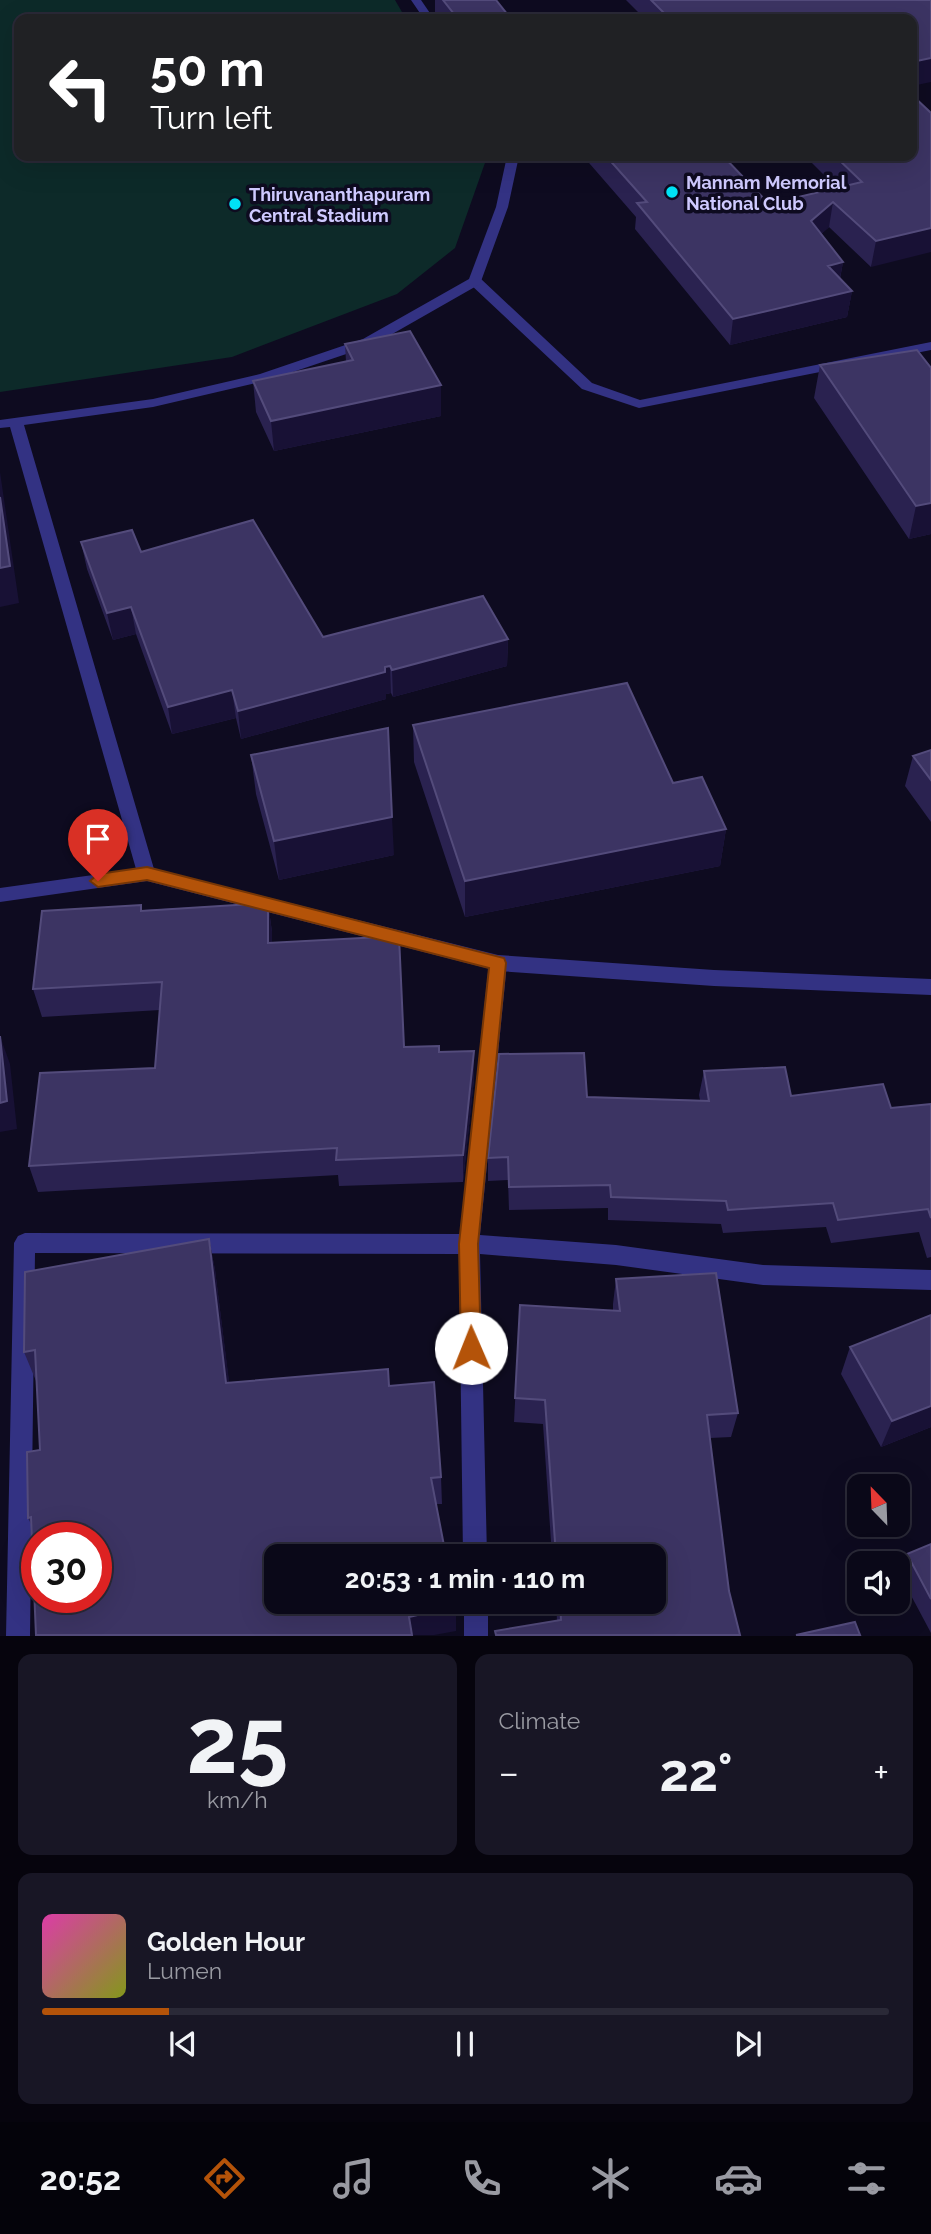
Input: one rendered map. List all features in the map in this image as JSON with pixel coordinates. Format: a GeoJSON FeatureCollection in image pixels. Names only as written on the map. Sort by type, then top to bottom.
{"type":"FeatureCollection","features":[{"type":"Feature","properties":{"kind":"street"},"geometry":{"type":"LineString","coordinates":[[147,874],[8,423],[153,403],[264,377],[368,342],[475,281],[502,207],[512,161]]}},
{"type":"Feature","properties":{"kind":"street"},"geometry":{"type":"LineString","coordinates":[[475,281],[587,386],[639,404],[931,346]]}},
{"type":"Feature","properties":{"kind":"street"},"geometry":{"type":"LineString","coordinates":[[0,895],[147,874],[498,963],[714,978],[931,987]]}},
{"type":"Feature","properties":{"kind":"street"},"geometry":{"type":"LineString","coordinates":[[475,1544],[469,1244],[498,963]]}},
{"type":"Feature","properties":{"kind":"street"},"geometry":{"type":"LineString","coordinates":[[18,1636],[25,1242],[469,1244],[617,1255],[763,1275],[931,1280]]}},
{"type":"Feature","properties":{"kind":"street"},"geometry":{"type":"LineString","coordinates":[[476,1614],[476,1636]]}},
{"type":"Feature","properties":{"kind":"green space","name":"Thiruvananthapuram Central Stadium"},"geometry":{"type":"Polygon","coordinates":[[[0,0],[395,0],[403,14],[14,14],[14,161],[486,161],[455,248],[397,294],[232,357],[0,392],[0,0]]]}},
{"type":"Feature","properties":{"kind":"building"},"geometry":{"type":"Polygon","coordinates":[[[443,0],[496,0],[507,14],[454,14],[443,0]]]}},
{"type":"Feature","properties":{"kind":"building"},"geometry":{"type":"Polygon","coordinates":[[[651,0],[931,0],[931,58],[917,61],[917,14],[665,14],[651,0]]]}},
{"type":"Feature","properties":{"kind":"building"},"geometry":{"type":"Polygon","coordinates":[[[917,100],[931,113],[931,228],[876,241],[833,202],[811,221],[843,262],[828,266],[852,291],[733,319],[637,203],[647,202],[610,161],[728,161],[769,204],[862,182],[840,161],[917,161],[917,100]]]}},
{"type":"Feature","properties":{"kind":"building"},"geometry":{"type":"Polygon","coordinates":[[[410,331],[441,385],[271,421],[253,381],[353,360],[345,344],[410,331]]]}},
{"type":"Feature","properties":{"kind":"building"},"geometry":{"type":"Polygon","coordinates":[[[917,350],[931,368],[931,503],[916,506],[820,365],[917,350]]]}},
{"type":"Feature","properties":{"kind":"building"},"geometry":{"type":"Polygon","coordinates":[[[0,497],[10,566],[0,568],[0,497]]]}},
{"type":"Feature","properties":{"kind":"building"},"geometry":{"type":"Polygon","coordinates":[[[253,520],[323,637],[483,596],[508,639],[392,670],[390,666],[385,667],[385,672],[238,711],[232,690],[168,707],[131,607],[107,613],[81,542],[132,530],[141,552],[253,520]]]}},
{"type":"Feature","properties":{"kind":"building"},"geometry":{"type":"Polygon","coordinates":[[[627,683],[673,783],[702,777],[726,829],[465,881],[413,725],[627,683]]]}},
{"type":"Feature","properties":{"kind":"building"},"geometry":{"type":"Polygon","coordinates":[[[388,728],[392,817],[274,841],[251,755],[388,728]]]}},
{"type":"Feature","properties":{"kind":"building"},"geometry":{"type":"Polygon","coordinates":[[[931,750],[931,780],[913,756],[931,750]]]}},
{"type":"Feature","properties":{"kind":"building"},"geometry":{"type":"Polygon","coordinates":[[[268,903],[268,943],[399,936],[404,1047],[439,1046],[439,1052],[474,1051],[463,1155],[336,1160],[337,1148],[29,1166],[40,1073],[155,1068],[162,982],[33,989],[42,911],[141,905],[141,911],[268,903]]]}},
{"type":"Feature","properties":{"kind":"building"},"geometry":{"type":"Polygon","coordinates":[[[0,1036],[7,1101],[0,1103],[0,1036]]]}},
{"type":"Feature","properties":{"kind":"building"},"geometry":{"type":"Polygon","coordinates":[[[584,1053],[587,1097],[709,1101],[704,1071],[785,1067],[791,1096],[883,1084],[891,1108],[931,1104],[931,1218],[928,1209],[838,1220],[833,1203],[728,1210],[726,1201],[611,1197],[610,1185],[509,1187],[508,1157],[488,1158],[499,1054],[584,1053]]]}},
{"type":"Feature","properties":{"kind":"building"},"geometry":{"type":"Polygon","coordinates":[[[209,1239],[226,1383],[388,1369],[389,1386],[434,1382],[441,1477],[431,1478],[444,1544],[264,1544],[264,1614],[422,1614],[409,1617],[412,1635],[36,1635],[35,1613],[112,1613],[112,1522],[31,1522],[31,1517],[28,1518],[27,1452],[40,1450],[35,1350],[24,1352],[25,1272],[209,1239]]]}},
{"type":"Feature","properties":{"kind":"building"},"geometry":{"type":"Polygon","coordinates":[[[716,1273],[738,1413],[707,1415],[729,1591],[740,1635],[496,1635],[495,1631],[561,1620],[561,1614],[666,1614],[666,1544],[555,1544],[545,1400],[515,1398],[520,1305],[620,1311],[616,1279],[716,1273]]]}},
{"type":"Feature","properties":{"kind":"building"},"geometry":{"type":"Polygon","coordinates":[[[931,1315],[931,1406],[892,1421],[850,1347],[931,1315]]]}},
{"type":"Feature","properties":{"kind":"building"},"geometry":{"type":"Polygon","coordinates":[[[931,1544],[931,1599],[910,1560],[910,1553],[931,1544]]]}},
{"type":"Feature","properties":{"kind":"building"},"geometry":{"type":"Polygon","coordinates":[[[855,1622],[860,1635],[796,1635],[855,1622]]]}},
{"type":"Feature","properties":{"kind":"place","name":"Mannam Memorial National Club"},"geometry":{"type":"Point","coordinates":[672,192]}},
{"type":"Feature","properties":{"kind":"place","name":"Thiruvananthapuram Central Stadium"},"geometry":{"type":"Point","coordinates":[235,204]}},
{"type":"Feature","properties":{"kind":"route"},"geometry":{"type":"LineString","coordinates":[[98,881],[147,874],[498,963],[469,1244],[471,1348]]}}]}
